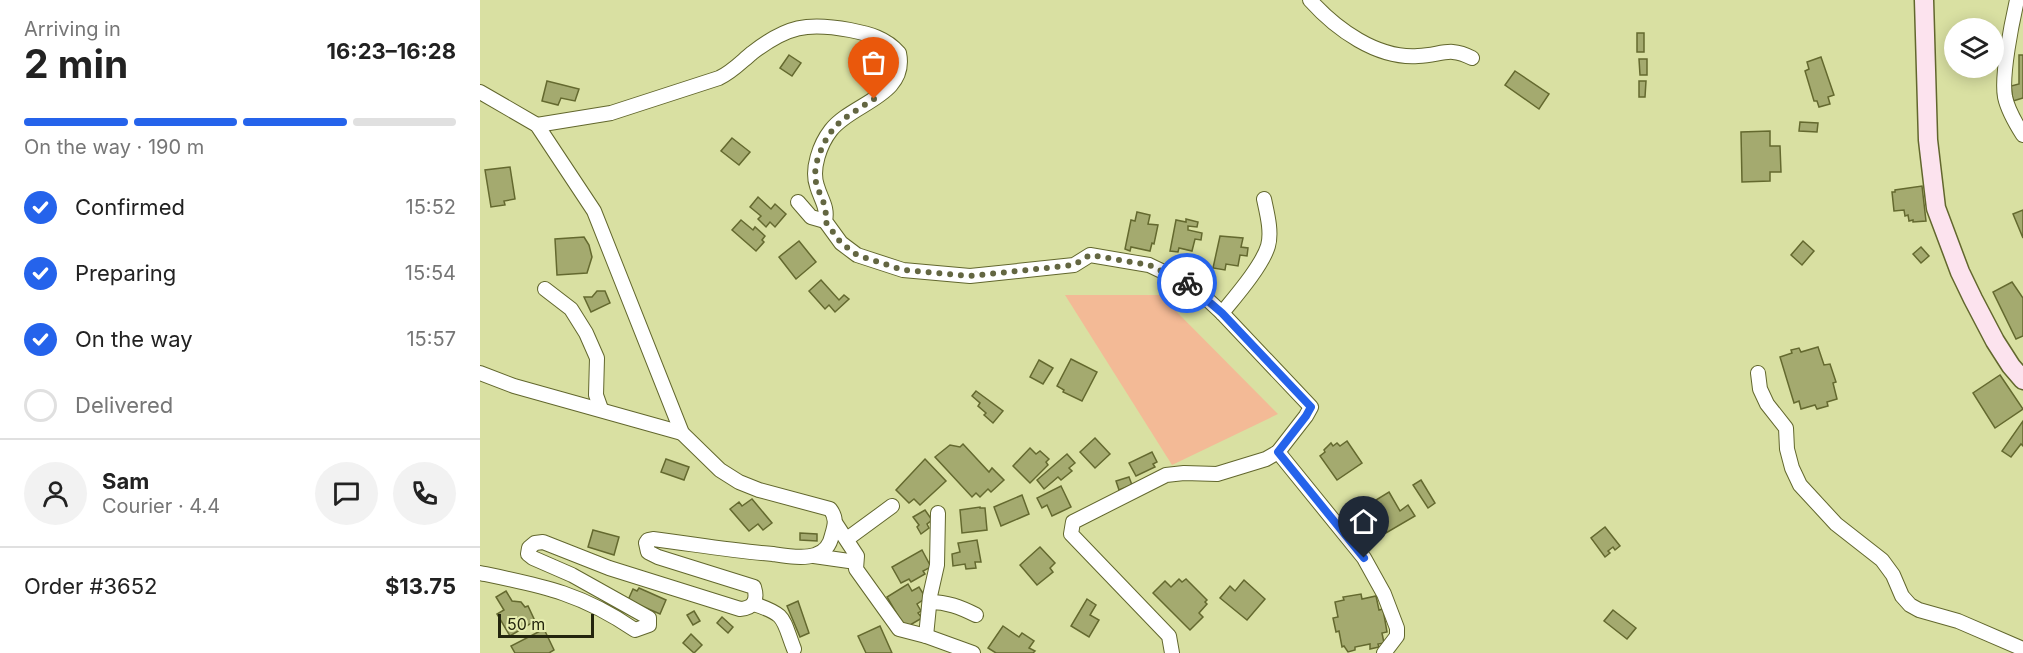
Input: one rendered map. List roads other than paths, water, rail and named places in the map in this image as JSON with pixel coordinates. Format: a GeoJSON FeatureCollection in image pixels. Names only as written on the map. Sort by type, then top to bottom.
{"type":"FeatureCollection","features":[{"type":"Feature","properties":{"kind":"main road"},"geometry":{"type":"LineString","coordinates":[[1924,0],[1928,140],[1935,207],[1960,272],[1978,309],[1995,341],[2023,380]]}},
{"type":"Feature","properties":{"kind":"street"},"geometry":{"type":"LineString","coordinates":[[1310,0],[1337,25],[1357,39],[1383,51],[1405,57],[1458,51],[1472,58]]}},
{"type":"Feature","properties":{"kind":"street"},"geometry":{"type":"LineString","coordinates":[[2017,0],[2011,26],[2005,96],[2011,115],[2023,135]]}},
{"type":"Feature","properties":{"kind":"street"},"geometry":{"type":"LineString","coordinates":[[537,126],[611,112],[719,78],[728,74],[752,53],[777,37],[799,27],[827,26],[866,33],[891,44],[899,53],[900,71],[886,90],[844,118],[832,128],[825,139],[815,174],[827,212],[825,221]]}},
{"type":"Feature","properties":{"kind":"street"},"geometry":{"type":"LineString","coordinates":[[480,92],[537,126],[594,211],[682,433],[720,470],[740,482],[759,490],[830,509],[835,515],[836,524],[831,539],[825,550],[814,555]]}},
{"type":"Feature","properties":{"kind":"street"},"geometry":{"type":"LineString","coordinates":[[1222,313],[1263,257],[1269,244],[1268,218],[1264,199]]}},
{"type":"Feature","properties":{"kind":"street"},"geometry":{"type":"LineString","coordinates":[[798,202],[811,217],[825,221],[841,243],[857,255],[903,270],[970,276],[1074,265],[1090,255],[1149,265],[1193,286],[1222,313],[1311,407],[1278,452],[1266,459],[1217,474],[1166,475],[1073,522],[1071,534],[1169,636],[1172,653]]}},
{"type":"Feature","properties":{"kind":"street"},"geometry":{"type":"LineString","coordinates":[[546,289],[571,309],[594,350],[597,358],[596,395],[601,409]]}},
{"type":"Feature","properties":{"kind":"street"},"geometry":{"type":"LineString","coordinates":[[480,373],[514,386],[682,433]]}},
{"type":"Feature","properties":{"kind":"street"},"geometry":{"type":"LineString","coordinates":[[1758,373],[1760,389],[1767,404],[1786,428],[1787,449],[1800,485],[1836,524],[1882,560],[1893,575],[1902,596],[1910,605],[1919,610],[1958,621],[2023,650]]}},
{"type":"Feature","properties":{"kind":"street"},"geometry":{"type":"LineString","coordinates":[[1278,452],[1364,558],[1384,594],[1397,628],[1397,636],[1384,653]]}},
{"type":"Feature","properties":{"kind":"street"},"geometry":{"type":"LineString","coordinates":[[847,539],[892,506]]}},
{"type":"Feature","properties":{"kind":"street"},"geometry":{"type":"LineString","coordinates":[[926,636],[937,565],[938,513]]}},
{"type":"Feature","properties":{"kind":"street"},"geometry":{"type":"LineString","coordinates":[[836,524],[857,556],[856,569],[899,629],[973,653]]}},
{"type":"Feature","properties":{"kind":"street"},"geometry":{"type":"LineString","coordinates":[[480,573],[551,588],[599,608],[635,630],[649,625],[649,618],[572,575],[533,558],[528,554],[529,548],[535,543],[543,542],[609,568],[741,609],[754,604],[757,596],[754,588],[658,557],[648,552],[646,543],[648,540],[744,552],[814,555],[856,562]]}},
{"type":"Feature","properties":{"kind":"street"},"geometry":{"type":"LineString","coordinates":[[930,602],[944,602],[976,615]]}},
{"type":"Feature","properties":{"kind":"street"},"geometry":{"type":"LineString","coordinates":[[754,604],[782,616],[794,649]]}}]}
